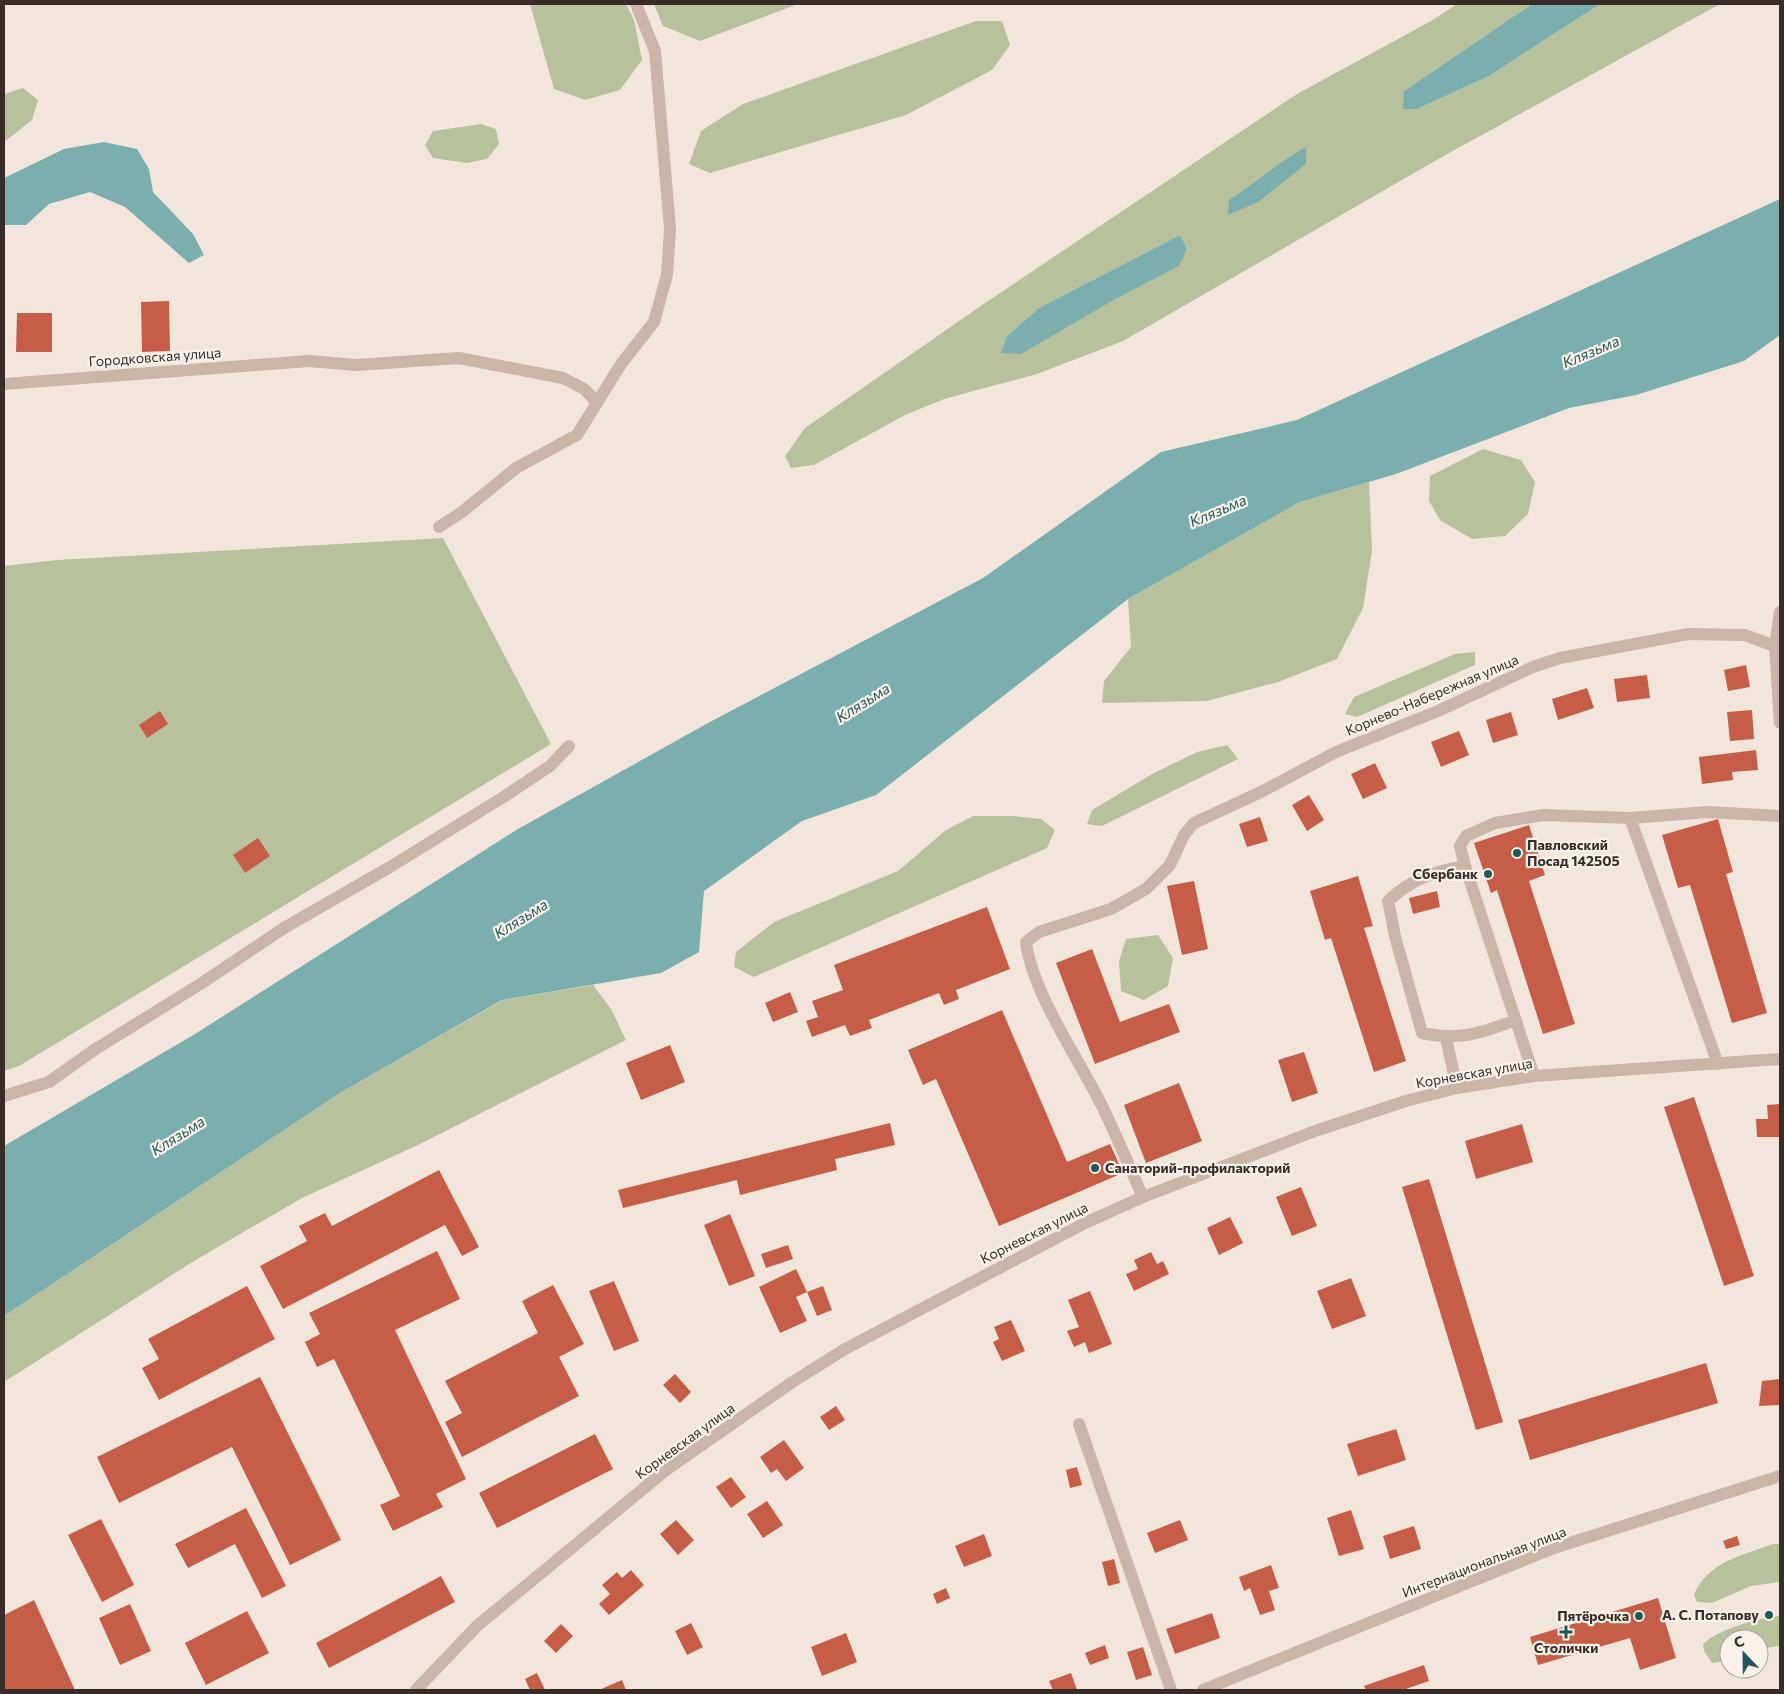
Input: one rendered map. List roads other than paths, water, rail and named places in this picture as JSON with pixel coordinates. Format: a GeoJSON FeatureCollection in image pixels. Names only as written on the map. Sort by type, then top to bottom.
{"type":"FeatureCollection","features":[{"type":"Feature","properties":{"kind":"street"},"geometry":{"type":"LineString","coordinates":[[439,527],[462,512],[516,468],[576,435],[621,364],[654,322],[667,275],[670,229],[655,51],[636,4]]}},
{"type":"Feature","properties":{"kind":"street","name":"Городковская улица"},"geometry":{"type":"LineString","coordinates":[[4,384],[308,361],[356,365],[459,358],[563,378],[584,389],[597,402]]}},
{"type":"Feature","properties":{"kind":"street"},"geometry":{"type":"LineString","coordinates":[[1780,612],[1775,646],[1780,723]]}},
{"type":"Feature","properties":{"kind":"street","name":"Корнево-Набережная улица"},"geometry":{"type":"LineString","coordinates":[[1142,1198],[1102,1106],[1039,986],[1028,959],[1026,942],[1039,932],[1111,909],[1146,888],[1170,866],[1184,835],[1194,823],[1261,792],[1336,752],[1438,711],[1532,667],[1560,658],[1688,634],[1745,635],[1775,646]]}},
{"type":"Feature","properties":{"kind":"street"},"geometry":{"type":"LineString","coordinates":[[4,1096],[49,1082],[94,1050],[202,983],[284,928],[390,868],[505,796],[550,766],[569,746]]}},
{"type":"Feature","properties":{"kind":"street"},"geometry":{"type":"LineString","coordinates":[[1534,1076],[1465,866],[1460,846],[1466,836],[1494,823],[1543,815],[1630,818],[1708,812],[1780,816]]}},
{"type":"Feature","properties":{"kind":"street"},"geometry":{"type":"LineString","coordinates":[[1630,818],[1718,1064]]}},
{"type":"Feature","properties":{"kind":"street"},"geometry":{"type":"LineString","coordinates":[[1465,866],[1432,872],[1404,886],[1388,901],[1395,936],[1422,1033],[1446,1038],[1480,1033],[1516,1020]]}},
{"type":"Feature","properties":{"kind":"street"},"geometry":{"type":"LineString","coordinates":[[1446,1038],[1456,1088]]}},
{"type":"Feature","properties":{"kind":"street","name":"Корневская улица"},"geometry":{"type":"LineString","coordinates":[[416,1690],[477,1626],[651,1482],[791,1383],[845,1349],[1085,1223],[1142,1198],[1318,1130],[1406,1101],[1456,1088],[1534,1076],[1780,1058]]}},
{"type":"Feature","properties":{"kind":"street"},"geometry":{"type":"LineString","coordinates":[[1079,1424],[1171,1690]]}},
{"type":"Feature","properties":{"kind":"street","name":"Интернациональная улица"},"geometry":{"type":"LineString","coordinates":[[1204,1690],[1554,1548],[1780,1476]]}},
{"type":"Feature","properties":{"kind":"water"},"geometry":{"type":"Polygon","coordinates":[[[1532,4],[1600,4],[1489,76],[1417,109],[1403,109],[1404,91],[1532,4]]]}},
{"type":"Feature","properties":{"kind":"water"},"geometry":{"type":"Polygon","coordinates":[[[104,142],[137,149],[149,169],[153,192],[193,234],[204,255],[189,263],[125,207],[90,192],[49,204],[26,225],[4,225],[4,178],[64,149],[104,142]]]}},
{"type":"Feature","properties":{"kind":"water"},"geometry":{"type":"Polygon","coordinates":[[[1306,147],[1306,164],[1258,202],[1228,215],[1229,200],[1306,147]]]}},
{"type":"Feature","properties":{"kind":"water","name":"Клязьма"},"geometry":{"type":"Polygon","coordinates":[[[1780,199],[1780,335],[1744,361],[1636,395],[1569,408],[1396,474],[1300,502],[1128,599],[876,795],[802,821],[704,891],[699,952],[661,973],[502,1000],[340,1093],[4,1316],[4,1146],[195,1034],[518,829],[708,723],[983,578],[1161,452],[1297,420],[1780,199]]]}},
{"type":"Feature","properties":{"kind":"water"},"geometry":{"type":"Polygon","coordinates":[[[1180,235],[1187,249],[1179,266],[1110,302],[1021,354],[1001,353],[1007,336],[1039,308],[1180,235]]]}},
{"type":"Feature","properties":{"kind":"place","name":"Павловский Посад 142505"},"geometry":{"type":"Point","coordinates":[1517,853]}},
{"type":"Feature","properties":{"kind":"place","name":"Сбербанк"},"geometry":{"type":"Point","coordinates":[1488,874]}},
{"type":"Feature","properties":{"kind":"place","name":"Санаторий-профилакторий"},"geometry":{"type":"Point","coordinates":[1095,1168]}},
{"type":"Feature","properties":{"kind":"place","name":"А. С. Потапову"},"geometry":{"type":"Point","coordinates":[1769,1615]}},
{"type":"Feature","properties":{"kind":"place","name":"Пятёрочка"},"geometry":{"type":"Point","coordinates":[1639,1616]}},
{"type":"Feature","properties":{"kind":"place","name":"Столички"},"geometry":{"type":"Point","coordinates":[1566,1632]}}]}
